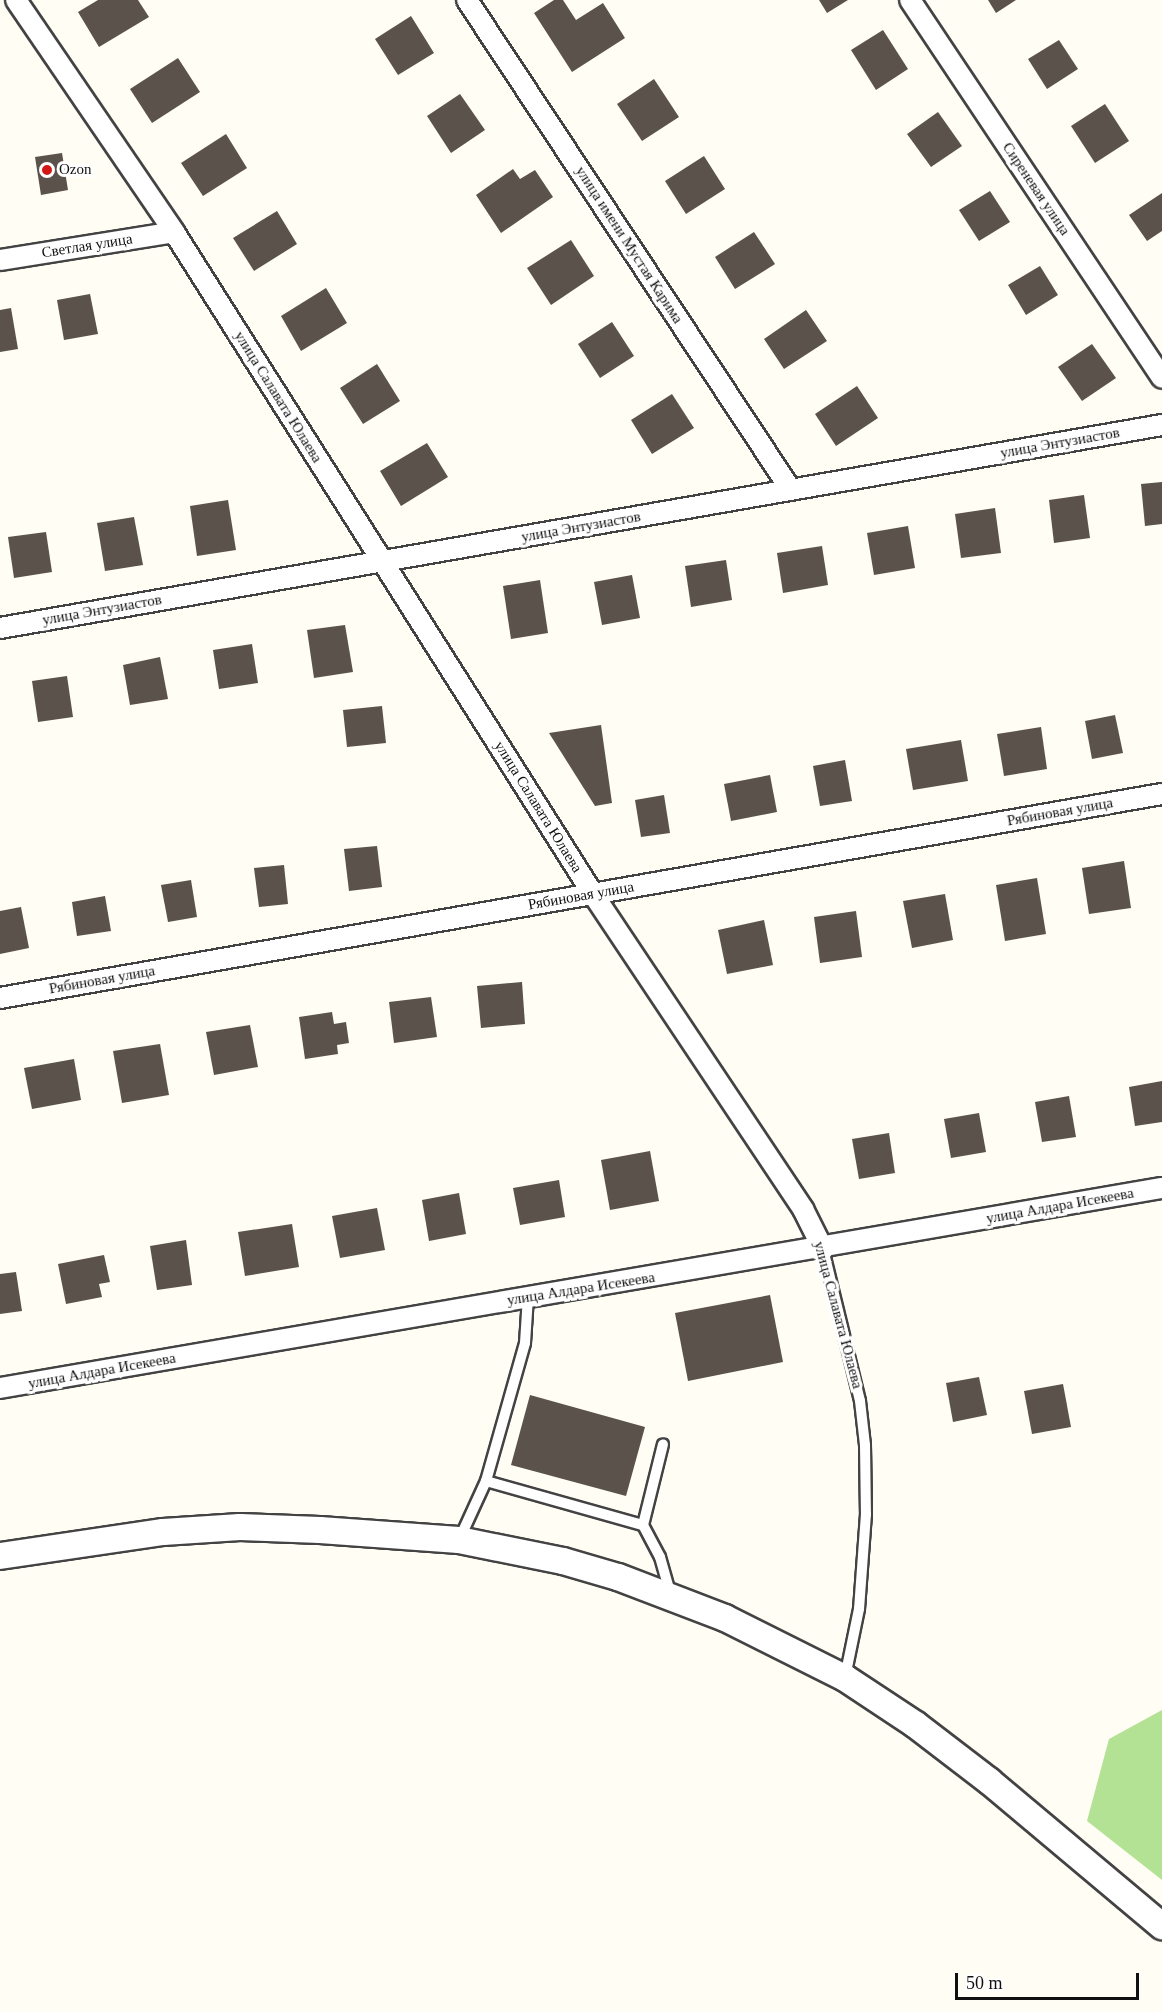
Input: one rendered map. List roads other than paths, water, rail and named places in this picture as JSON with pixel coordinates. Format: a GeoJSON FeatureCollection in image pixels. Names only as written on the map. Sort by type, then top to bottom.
{"type":"FeatureCollection","features":[{"type":"Feature","properties":{"kind":"street","name":"улица Салавата Юлаева"},"geometry":{"type":"LineString","coordinates":[[16,0],[174,232],[593,894],[803,1209],[823,1249]]}},
{"type":"Feature","properties":{"kind":"street","name":"улица имени Мустая Карима"},"geometry":{"type":"LineString","coordinates":[[467,0],[790,490]]}},
{"type":"Feature","properties":{"kind":"street","name":"Сиреневая улица"},"geometry":{"type":"LineString","coordinates":[[910,0],[1162,378]]}},
{"type":"Feature","properties":{"kind":"street","name":"Светлая улица"},"geometry":{"type":"LineString","coordinates":[[0,260],[174,232]]}},
{"type":"Feature","properties":{"kind":"street","name":"улица Энтузиастов"},"geometry":{"type":"LineString","coordinates":[[0,628],[1162,425]]}},
{"type":"Feature","properties":{"kind":"street","name":"Рябиновая улица"},"geometry":{"type":"LineString","coordinates":[[0,998],[1162,794]]}},
{"type":"Feature","properties":{"kind":"street","name":"улица Алдара Исекеева"},"geometry":{"type":"LineString","coordinates":[[0,1388],[823,1249],[1162,1188]]}},
{"type":"Feature","properties":{"kind":"street"},"geometry":{"type":"LineString","coordinates":[[0,1556],[163,1532],[240,1527],[459,1540],[563,1561],[671,1596],[792,1649],[845,1678],[916,1725],[989,1781],[1156,1918],[1162,1932]]}},
{"type":"Feature","properties":{"kind":"lane","name":"улица Салавата Юлаева"},"geometry":{"type":"LineString","coordinates":[[823,1249],[860,1401],[865,1445],[866,1514],[859,1609],[845,1678]]}},
{"type":"Feature","properties":{"kind":"lane"},"geometry":{"type":"LineString","coordinates":[[459,1540],[486,1481],[525,1343],[528,1297]]}},
{"type":"Feature","properties":{"kind":"lane"},"geometry":{"type":"LineString","coordinates":[[663,1444],[643,1525],[660,1557],[671,1596]]}},
{"type":"Feature","properties":{"kind":"lane"},"geometry":{"type":"LineString","coordinates":[[486,1481],[643,1525]]}},
{"type":"Feature","properties":{"kind":"place","name":"Ozon"},"geometry":{"type":"Point","coordinates":[47,170]}}]}
